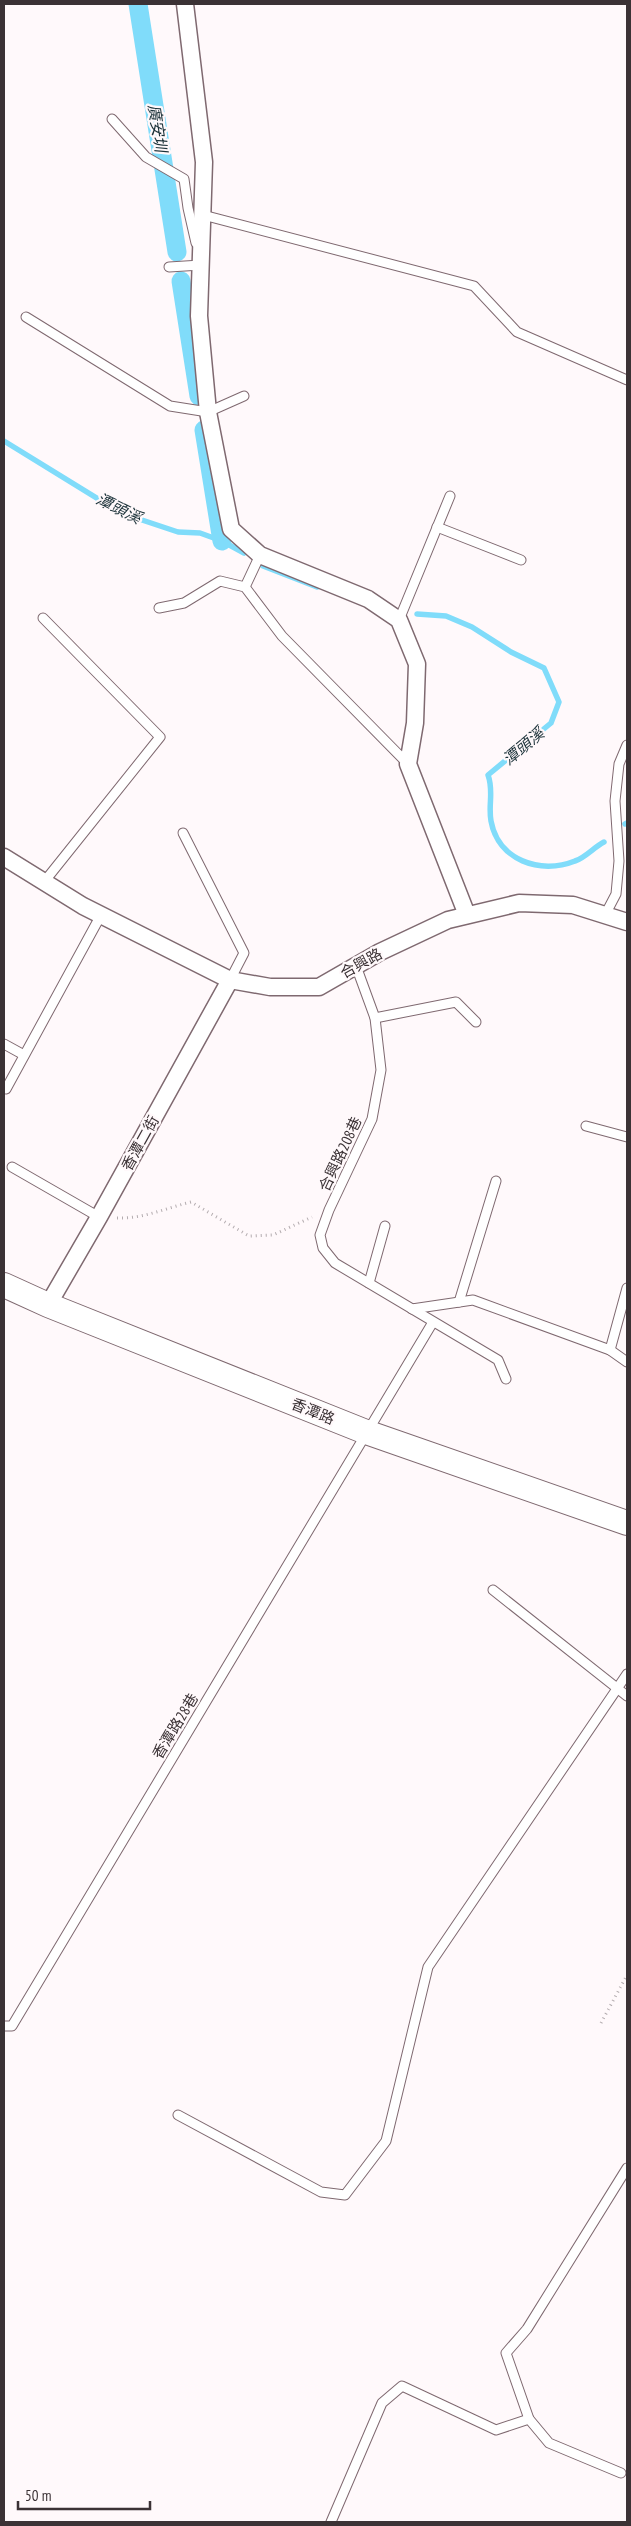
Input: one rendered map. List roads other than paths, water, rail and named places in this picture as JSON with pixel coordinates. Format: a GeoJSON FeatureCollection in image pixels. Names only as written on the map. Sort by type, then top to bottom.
{"type":"FeatureCollection","features":[{"type":"Feature","properties":{"kind":"street"},"geometry":{"type":"LineString","coordinates":[[185,4],[204,162],[199,316],[208,412],[230,529],[260,555],[368,599],[399,620],[417,664],[415,723],[408,764],[468,915]]}},
{"type":"Feature","properties":{"kind":"street","name":"合興路"},"geometry":{"type":"LineString","coordinates":[[4,857],[101,915],[230,980],[270,987],[319,987],[356,966],[448,920],[519,903],[574,905],[627,922]]}},
{"type":"Feature","properties":{"kind":"street","name":"香潭二街"},"geometry":{"type":"LineString","coordinates":[[48,1305],[230,980]]}},
{"type":"Feature","properties":{"kind":"street","name":"香潭路"},"geometry":{"type":"LineString","coordinates":[[4,1285],[48,1305],[366,1432],[627,1523]]}},
{"type":"Feature","properties":{"kind":"lane"},"geometry":{"type":"LineString","coordinates":[[112,119],[146,156],[184,179],[188,208],[201,266],[169,267]]}},
{"type":"Feature","properties":{"kind":"lane"},"geometry":{"type":"LineString","coordinates":[[203,215],[474,286],[517,332],[627,380]]}},
{"type":"Feature","properties":{"kind":"lane"},"geometry":{"type":"LineString","coordinates":[[26,318],[170,406],[208,412],[244,396]]}},
{"type":"Feature","properties":{"kind":"lane"},"geometry":{"type":"LineString","coordinates":[[399,620],[450,496]]}},
{"type":"Feature","properties":{"kind":"lane"},"geometry":{"type":"LineString","coordinates":[[437,527],[521,560]]}},
{"type":"Feature","properties":{"kind":"lane"},"geometry":{"type":"LineString","coordinates":[[245,587],[260,555]]}},
{"type":"Feature","properties":{"kind":"lane"},"geometry":{"type":"LineString","coordinates":[[160,608],[184,603],[220,581],[245,587],[282,636],[408,764]]}},
{"type":"Feature","properties":{"kind":"lane"},"geometry":{"type":"LineString","coordinates":[[43,618],[160,737],[44,882]]}},
{"type":"Feature","properties":{"kind":"lane"},"geometry":{"type":"LineString","coordinates":[[605,915],[616,894],[619,861],[615,801],[618,764],[627,745]]}},
{"type":"Feature","properties":{"kind":"lane"},"geometry":{"type":"LineString","coordinates":[[183,833],[244,952],[230,980]]}},
{"type":"Feature","properties":{"kind":"lane"},"geometry":{"type":"LineString","coordinates":[[6,1089],[101,915]]}},
{"type":"Feature","properties":{"kind":"lane","name":"合興路208巷"},"geometry":{"type":"LineString","coordinates":[[356,966],[375,1018],[381,1070],[372,1119],[329,1210],[320,1235],[323,1248],[335,1263],[498,1360],[506,1379]]}},
{"type":"Feature","properties":{"kind":"lane"},"geometry":{"type":"LineString","coordinates":[[375,1018],[456,1002],[476,1022]]}},
{"type":"Feature","properties":{"kind":"lane"},"geometry":{"type":"LineString","coordinates":[[4,1044],[24,1055]]}},
{"type":"Feature","properties":{"kind":"lane"},"geometry":{"type":"LineString","coordinates":[[586,1126],[627,1137]]}},
{"type":"Feature","properties":{"kind":"lane"},"geometry":{"type":"LineString","coordinates":[[12,1167],[99,1216]]}},
{"type":"Feature","properties":{"kind":"lane"},"geometry":{"type":"LineString","coordinates":[[459,1302],[496,1181]]}},
{"type":"Feature","properties":{"kind":"lane"},"geometry":{"type":"LineString","coordinates":[[369,1283],[385,1226]]}},
{"type":"Feature","properties":{"kind":"lane"},"geometry":{"type":"LineString","coordinates":[[610,1350],[627,1288]]}},
{"type":"Feature","properties":{"kind":"lane"},"geometry":{"type":"LineString","coordinates":[[412,1309],[473,1300],[610,1350],[627,1362]]}},
{"type":"Feature","properties":{"kind":"lane"},"geometry":{"type":"LineString","coordinates":[[366,1432],[433,1322]]}},
{"type":"Feature","properties":{"kind":"lane","name":"香潭路28巷"},"geometry":{"type":"LineString","coordinates":[[4,2026],[12,2026],[366,1432]]}},
{"type":"Feature","properties":{"kind":"lane"},"geometry":{"type":"LineString","coordinates":[[493,1590],[627,1696]]}},
{"type":"Feature","properties":{"kind":"lane"},"geometry":{"type":"LineString","coordinates":[[178,2115],[321,2192],[345,2195],[386,2140],[428,1967],[627,1674]]}},
{"type":"Feature","properties":{"kind":"lane"},"geometry":{"type":"LineString","coordinates":[[621,2473],[549,2443],[529,2419],[506,2353],[527,2329],[627,2168]]}},
{"type":"Feature","properties":{"kind":"lane"},"geometry":{"type":"LineString","coordinates":[[331,2522],[382,2403],[402,2386],[496,2430],[529,2419]]}},
{"type":"Feature","properties":{"kind":"waterway","name":"廣安圳"},"geometry":{"type":"LineString","coordinates":[[138,4],[177,252]]}},
{"type":"Feature","properties":{"kind":"waterway","name":"廣安圳"},"geometry":{"type":"LineString","coordinates":[[181,281],[199,396]]}},
{"type":"Feature","properties":{"kind":"waterway","name":"廣安圳"},"geometry":{"type":"LineString","coordinates":[[204,430],[222,541]]}},
{"type":"Feature","properties":{"kind":"waterway","name":"潭頭溪"},"geometry":{"type":"LineString","coordinates":[[4,441],[121,513],[178,532],[200,533],[222,541],[244,553]]}},
{"type":"Feature","properties":{"kind":"waterway","name":"潭頭溪"},"geometry":{"type":"LineString","coordinates":[[263,566],[317,587]]}},
{"type":"Feature","properties":{"kind":"waterway","name":"潭頭溪"},"geometry":{"type":"LineString","coordinates":[[417,614],[446,616],[472,627],[511,652],[544,668],[559,702],[551,723],[488,775],[491,787],[491,821],[495,834],[502,846],[522,861],[548,866],[562,865],[579,860],[604,842]]}}]}
